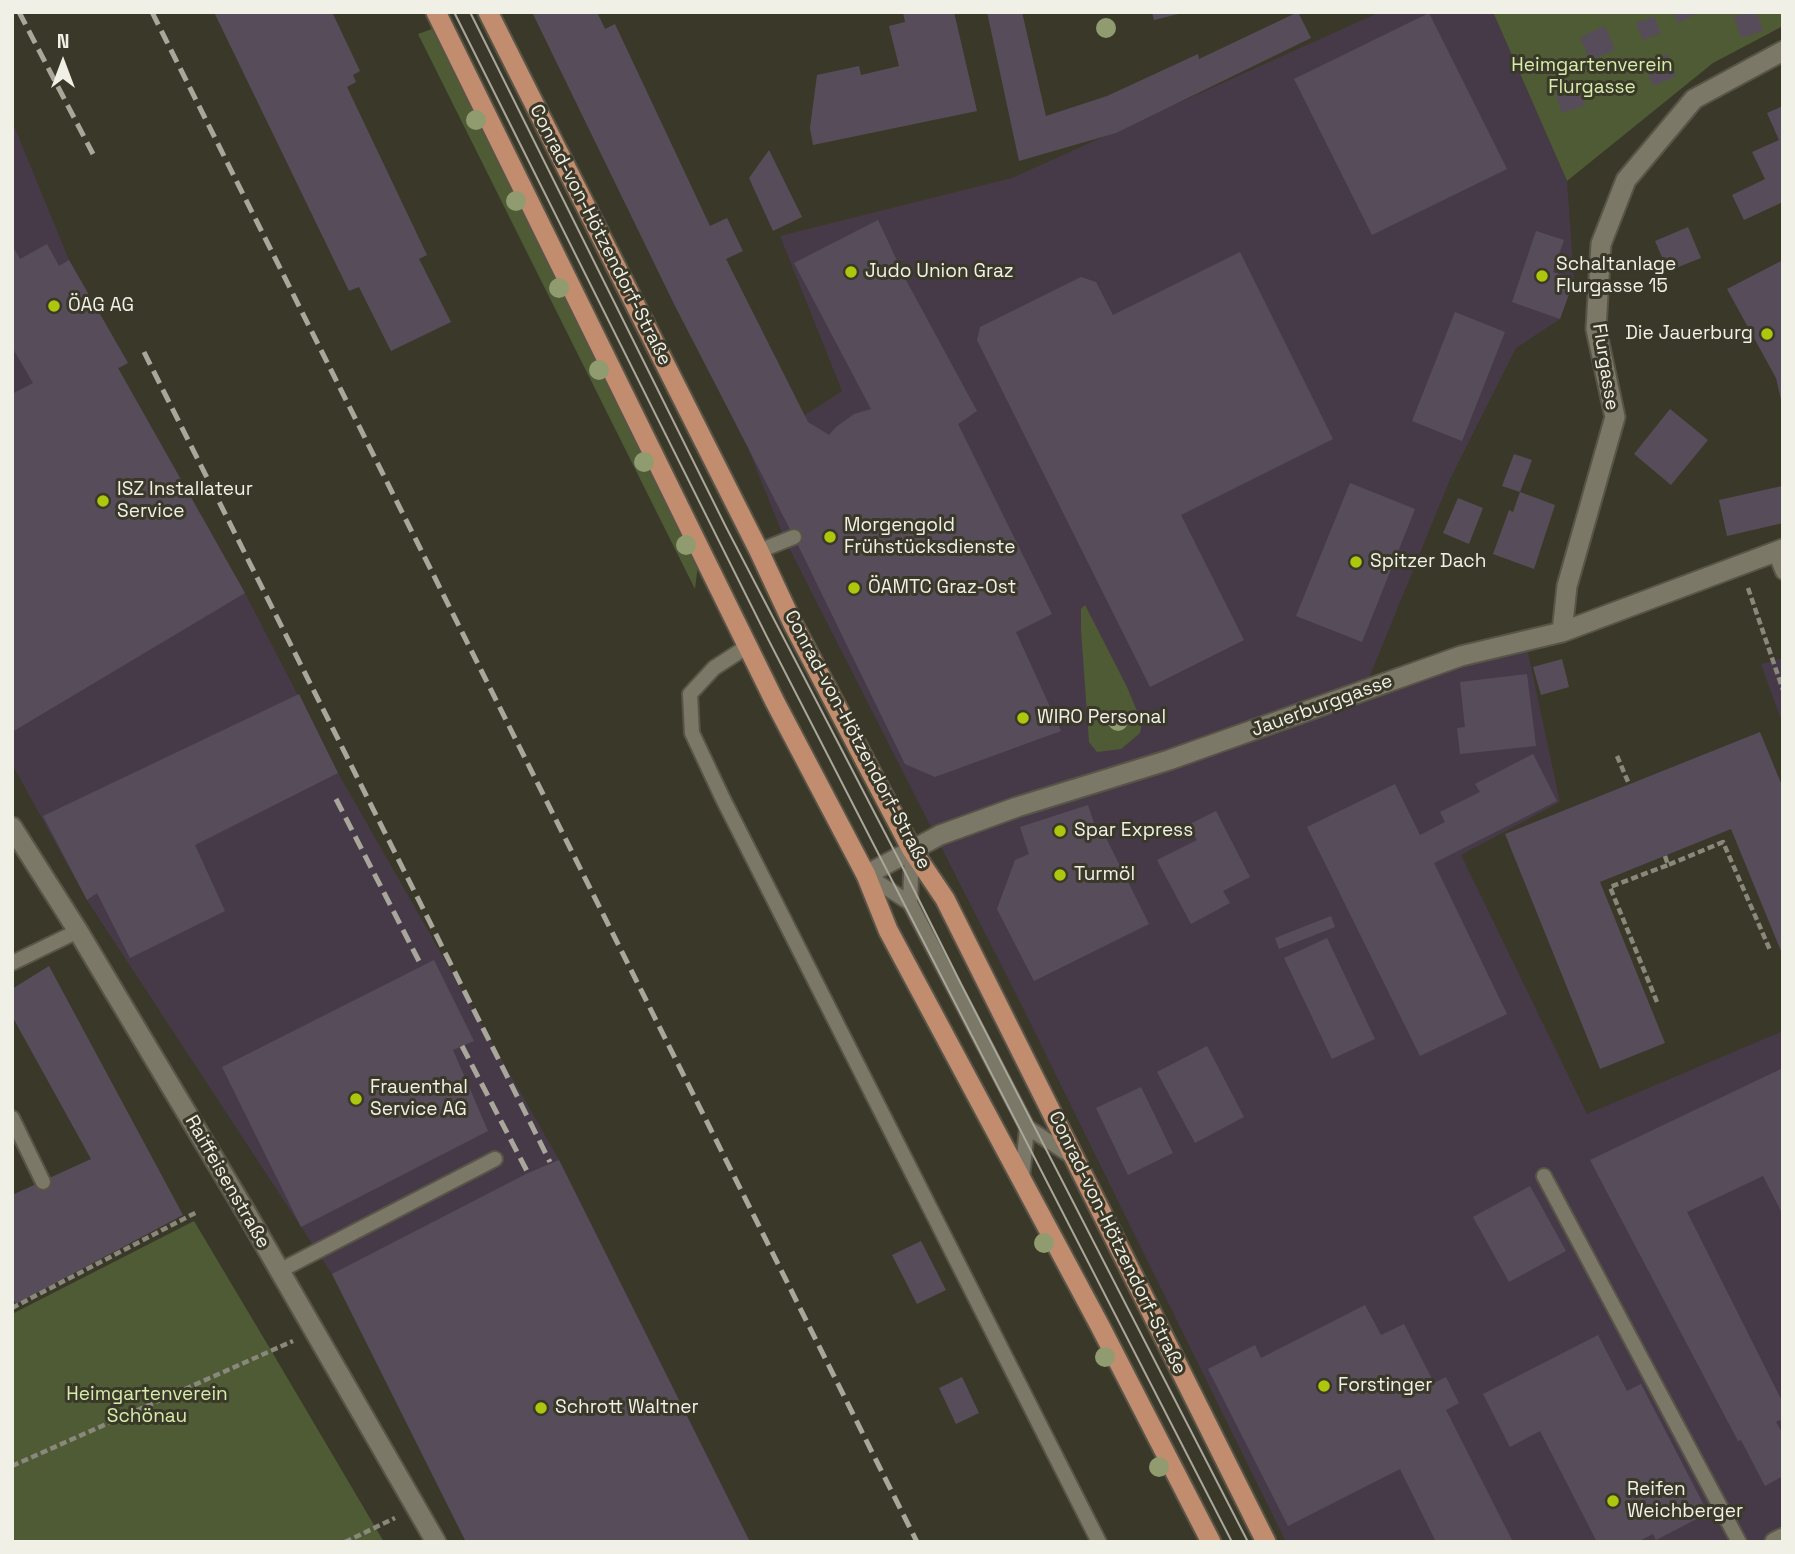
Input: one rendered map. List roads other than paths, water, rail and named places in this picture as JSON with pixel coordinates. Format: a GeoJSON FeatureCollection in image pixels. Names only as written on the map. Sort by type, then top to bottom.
{"type":"FeatureCollection","features":[{"type":"Feature","properties":{"kind":"main road"},"geometry":{"type":"LineString","coordinates":[[436,12],[748,646],[866,875],[888,930],[1022,1179],[1211,1542]]}},
{"type":"Feature","properties":{"kind":"main road","name":"Conrad-von-Hötzendorf-Straße"},"geometry":{"type":"LineString","coordinates":[[488,12],[759,551],[793,624],[912,850],[945,898],[1266,1542]]}},
{"type":"Feature","properties":{"kind":"street","name":"Flurgasse"},"geometry":{"type":"LineString","coordinates":[[1562,632],[1567,586],[1615,417],[1596,329],[1601,244],[1626,180],[1694,99],[1783,51]]}},
{"type":"Feature","properties":{"kind":"street","name":"Jauerburggasse"},"geometry":{"type":"LineString","coordinates":[[866,875],[940,835],[1169,760],[1461,656],[1562,632],[1779,551]]}},
{"type":"Feature","properties":{"kind":"street","name":"Raiffeisenstraße"},"geometry":{"type":"LineString","coordinates":[[12,827],[78,931],[436,1542]]}},
{"type":"Feature","properties":{"kind":"street"},"geometry":{"type":"LineString","coordinates":[[1775,1542],[1783,1538]]}},
{"type":"Feature","properties":{"kind":"lane"},"geometry":{"type":"LineString","coordinates":[[759,551],[794,537]]}},
{"type":"Feature","properties":{"kind":"lane"},"geometry":{"type":"LineString","coordinates":[[1779,551],[1783,572]]}},
{"type":"Feature","properties":{"kind":"lane"},"geometry":{"type":"LineString","coordinates":[[748,646],[714,668],[690,694],[692,733],[1099,1542]]}},
{"type":"Feature","properties":{"kind":"lane"},"geometry":{"type":"LineString","coordinates":[[912,850],[911,903],[1027,1127],[1075,1159]]}},
{"type":"Feature","properties":{"kind":"lane"},"geometry":{"type":"LineString","coordinates":[[866,875],[911,903]]}},
{"type":"Feature","properties":{"kind":"lane"},"geometry":{"type":"LineString","coordinates":[[12,963],[78,931]]}},
{"type":"Feature","properties":{"kind":"lane"},"geometry":{"type":"LineString","coordinates":[[12,1118],[43,1182]]}},
{"type":"Feature","properties":{"kind":"lane"},"geometry":{"type":"LineString","coordinates":[[1022,1179],[1027,1127]]}},
{"type":"Feature","properties":{"kind":"lane"},"geometry":{"type":"LineString","coordinates":[[279,1271],[495,1159]]}},
{"type":"Feature","properties":{"kind":"lane"},"geometry":{"type":"LineString","coordinates":[[1544,1177],[1739,1542]]}},
{"type":"Feature","properties":{"kind":"tram line"},"geometry":{"type":"LineString","coordinates":[[454,12],[767,637],[1232,1542]]}},
{"type":"Feature","properties":{"kind":"tram line"},"geometry":{"type":"LineString","coordinates":[[470,12],[726,527],[1248,1542]]}},
{"type":"Feature","properties":{"kind":"railway"},"geometry":{"type":"LineString","coordinates":[[19,12],[93,154]]}},
{"type":"Feature","properties":{"kind":"railway"},"geometry":{"type":"LineString","coordinates":[[152,12],[917,1542]]}},
{"type":"Feature","properties":{"kind":"railway"},"geometry":{"type":"LineString","coordinates":[[144,352],[550,1162]]}},
{"type":"Feature","properties":{"kind":"railway"},"geometry":{"type":"LineString","coordinates":[[336,799],[422,967]]}},
{"type":"Feature","properties":{"kind":"railway"},"geometry":{"type":"LineString","coordinates":[[462,1046],[528,1173]]}},
{"type":"Feature","properties":{"kind":"place","name":"Judo Union Graz"},"geometry":{"type":"Point","coordinates":[851,272]}},
{"type":"Feature","properties":{"kind":"place","name":"Schaltanlage Flurgasse 15"},"geometry":{"type":"Point","coordinates":[1542,276]}},
{"type":"Feature","properties":{"kind":"place","name":"ÖAG AG"},"geometry":{"type":"Point","coordinates":[54,306]}},
{"type":"Feature","properties":{"kind":"place","name":"Die Jauerburg"},"geometry":{"type":"Point","coordinates":[1767,334]}},
{"type":"Feature","properties":{"kind":"place","name":"ISZ Installateur Service"},"geometry":{"type":"Point","coordinates":[103,501]}},
{"type":"Feature","properties":{"kind":"place","name":"Morgengold Frühstücksdienste"},"geometry":{"type":"Point","coordinates":[830,537]}},
{"type":"Feature","properties":{"kind":"place","name":"Spitzer Dach"},"geometry":{"type":"Point","coordinates":[1356,562]}},
{"type":"Feature","properties":{"kind":"place","name":"ÖAMTC Graz-Ost"},"geometry":{"type":"Point","coordinates":[854,588]}},
{"type":"Feature","properties":{"kind":"place","name":"WIRO Personal"},"geometry":{"type":"Point","coordinates":[1023,718]}},
{"type":"Feature","properties":{"kind":"place","name":"Spar Express"},"geometry":{"type":"Point","coordinates":[1060,831]}},
{"type":"Feature","properties":{"kind":"place","name":"Turmöl"},"geometry":{"type":"Point","coordinates":[1060,875]}},
{"type":"Feature","properties":{"kind":"place","name":"Frauenthal Service AG"},"geometry":{"type":"Point","coordinates":[356,1099]}},
{"type":"Feature","properties":{"kind":"place","name":"Forstinger"},"geometry":{"type":"Point","coordinates":[1324,1386]}},
{"type":"Feature","properties":{"kind":"place","name":"Schrott Waltner"},"geometry":{"type":"Point","coordinates":[541,1408]}},
{"type":"Feature","properties":{"kind":"place","name":"Reifen Weichberger"},"geometry":{"type":"Point","coordinates":[1613,1501]}},
{"type":"Feature","properties":{"kind":"park label","name":"Heimgartenverein Flurgasse"},"geometry":{"type":"Point","coordinates":[1592,77]}},
{"type":"Feature","properties":{"kind":"park label","name":"Heimgartenverein Schönau"},"geometry":{"type":"Point","coordinates":[147,1406]}}]}
